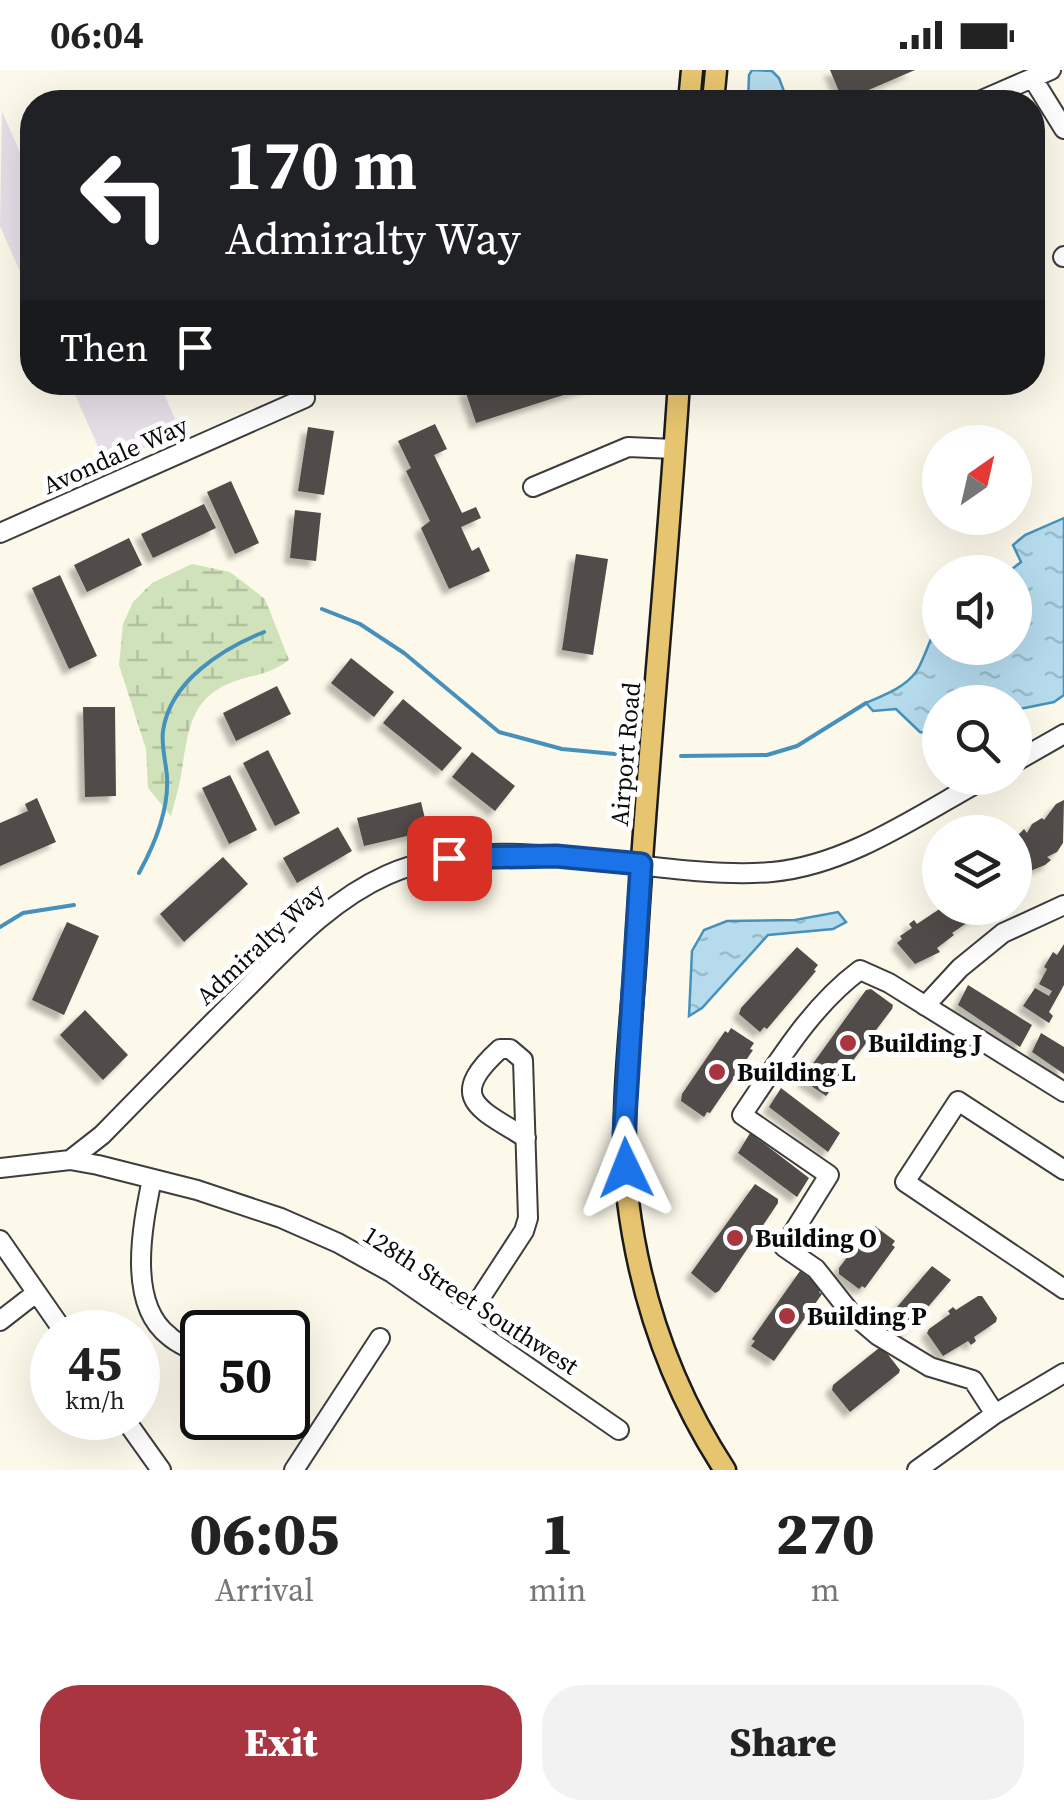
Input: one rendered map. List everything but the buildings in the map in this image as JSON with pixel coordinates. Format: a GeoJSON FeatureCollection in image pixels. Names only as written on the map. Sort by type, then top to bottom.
{"type":"FeatureCollection","features":[{"type":"Feature","properties":{"kind":"main road","name":"Airport Road"},"geometry":{"type":"LineString","coordinates":[[678,395],[624,1134],[628,1202],[644,1281],[667,1361],[681,1396],[725,1470]]}},
{"type":"Feature","properties":{"kind":"street"},"geometry":{"type":"LineString","coordinates":[[1006,90],[1050,70]]}},
{"type":"Feature","properties":{"kind":"street"},"geometry":{"type":"LineString","coordinates":[[1033,79],[1040,90]]}},
{"type":"Feature","properties":{"kind":"street"},"geometry":{"type":"LineString","coordinates":[[1045,98],[1064,129]]}},
{"type":"Feature","properties":{"kind":"street","name":"Avondale Way"},"geometry":{"type":"LineString","coordinates":[[0,532],[305,398]]}},
{"type":"Feature","properties":{"kind":"street"},"geometry":{"type":"LineString","coordinates":[[533,487],[628,447],[674,449]]}},
{"type":"Feature","properties":{"kind":"street"},"geometry":{"type":"LineString","coordinates":[[1032,752],[1064,734]]}},
{"type":"Feature","properties":{"kind":"street","name":"Admiralty Way"},"geometry":{"type":"LineString","coordinates":[[70,1160],[102,1135],[308,927],[358,890],[390,874],[449,858],[487,856],[556,856],[773,872],[836,856],[955,795]]}},
{"type":"Feature","properties":{"kind":"street"},"geometry":{"type":"LineString","coordinates":[[925,1006],[960,968],[1003,932],[1064,906]]}},
{"type":"Feature","properties":{"kind":"street"},"geometry":{"type":"LineString","coordinates":[[995,1414],[973,1380],[930,1367],[877,1335],[850,1312],[816,1269],[784,1246],[829,1175],[742,1115],[806,1026],[838,987],[860,970],[889,982],[1064,1092]]}},
{"type":"Feature","properties":{"kind":"street"},"geometry":{"type":"LineString","coordinates":[[464,1323],[524,1231],[528,1218],[526,1138],[523,1060],[510,1049],[500,1049],[486,1062],[472,1085],[471,1099],[478,1108],[526,1138]]}},
{"type":"Feature","properties":{"kind":"street"},"geometry":{"type":"LineString","coordinates":[[1064,1170],[958,1100],[904,1182],[1064,1289]]}},
{"type":"Feature","properties":{"kind":"street","name":"128th Street Southwest"},"geometry":{"type":"LineString","coordinates":[[0,1168],[70,1160],[197,1190],[281,1218],[392,1273],[620,1430]]}},
{"type":"Feature","properties":{"kind":"street"},"geometry":{"type":"LineString","coordinates":[[152,1179],[143,1224],[141,1262],[148,1305],[167,1335],[180,1343]]}},
{"type":"Feature","properties":{"kind":"street"},"geometry":{"type":"LineString","coordinates":[[0,1240],[48,1310]]}},
{"type":"Feature","properties":{"kind":"street"},"geometry":{"type":"LineString","coordinates":[[0,1321],[36,1293]]}},
{"type":"Feature","properties":{"kind":"street"},"geometry":{"type":"LineString","coordinates":[[318,1470],[297,1464],[380,1338]]}},
{"type":"Feature","properties":{"kind":"street"},"geometry":{"type":"LineString","coordinates":[[918,1470],[995,1414],[1064,1374]]}},
{"type":"Feature","properties":{"kind":"street"},"geometry":{"type":"LineString","coordinates":[[140,1440],[161,1470]]}},
{"type":"Feature","properties":{"kind":"shaded area"},"geometry":{"type":"Polygon","coordinates":[[[2,111],[20,152],[20,272],[0,226],[2,111]]]}},
{"type":"Feature","properties":{"kind":"shaded area"},"geometry":{"type":"Polygon","coordinates":[[[75,395],[164,395],[181,432],[106,465],[75,395]]]}},
{"type":"Feature","properties":{"kind":"green space"},"geometry":{"type":"Polygon","coordinates":[[[192,564],[230,572],[265,599],[289,660],[206,698],[189,730],[171,816],[148,788],[146,749],[119,665],[123,624],[133,602],[152,583],[192,564]]]}},
{"type":"Feature","properties":{"kind":"water"},"geometry":{"type":"Polygon","coordinates":[[[752,70],[772,71],[784,90],[748,90],[752,70]]]}},
{"type":"Feature","properties":{"kind":"water"},"geometry":{"type":"Polygon","coordinates":[[[1064,518],[1064,695],[1054,702],[1032,707],[1032,685],[922,685],[922,732],[896,709],[873,711],[866,703],[900,687],[916,672],[922,660],[922,665],[1032,665],[1032,555],[1018,555],[1013,545],[1064,518]]]}},
{"type":"Feature","properties":{"kind":"water"},"geometry":{"type":"Polygon","coordinates":[[[838,912],[846,922],[833,929],[768,935],[702,1008],[689,1016],[692,951],[704,930],[727,921],[795,920],[838,912]]]}},
{"type":"Feature","properties":{"kind":"waterway"},"geometry":{"type":"LineString","coordinates":[[322,609],[360,624],[404,653],[499,732],[562,749],[615,754]]}},
{"type":"Feature","properties":{"kind":"waterway"},"geometry":{"type":"LineString","coordinates":[[139,873],[163,815],[167,790],[163,731],[176,697],[200,669],[264,632]]}},
{"type":"Feature","properties":{"kind":"waterway"},"geometry":{"type":"LineString","coordinates":[[681,756],[767,755],[797,746],[866,703]]}},
{"type":"Feature","properties":{"kind":"waterway"},"geometry":{"type":"LineString","coordinates":[[0,927],[23,913],[74,905]]}},
{"type":"Feature","properties":{"kind":"place","name":"Building J"},"geometry":{"type":"Point","coordinates":[848,1043]}},
{"type":"Feature","properties":{"kind":"place","name":"Building L"},"geometry":{"type":"Point","coordinates":[717,1072]}},
{"type":"Feature","properties":{"kind":"place","name":"Building O"},"geometry":{"type":"Point","coordinates":[735,1238]}},
{"type":"Feature","properties":{"kind":"place","name":"Building P"},"geometry":{"type":"Point","coordinates":[787,1316]}},
{"type":"Feature","properties":{"kind":"route"},"geometry":{"type":"LineString","coordinates":[[449,858],[556,856],[641,864],[624,1134],[626,1168]]}}]}
